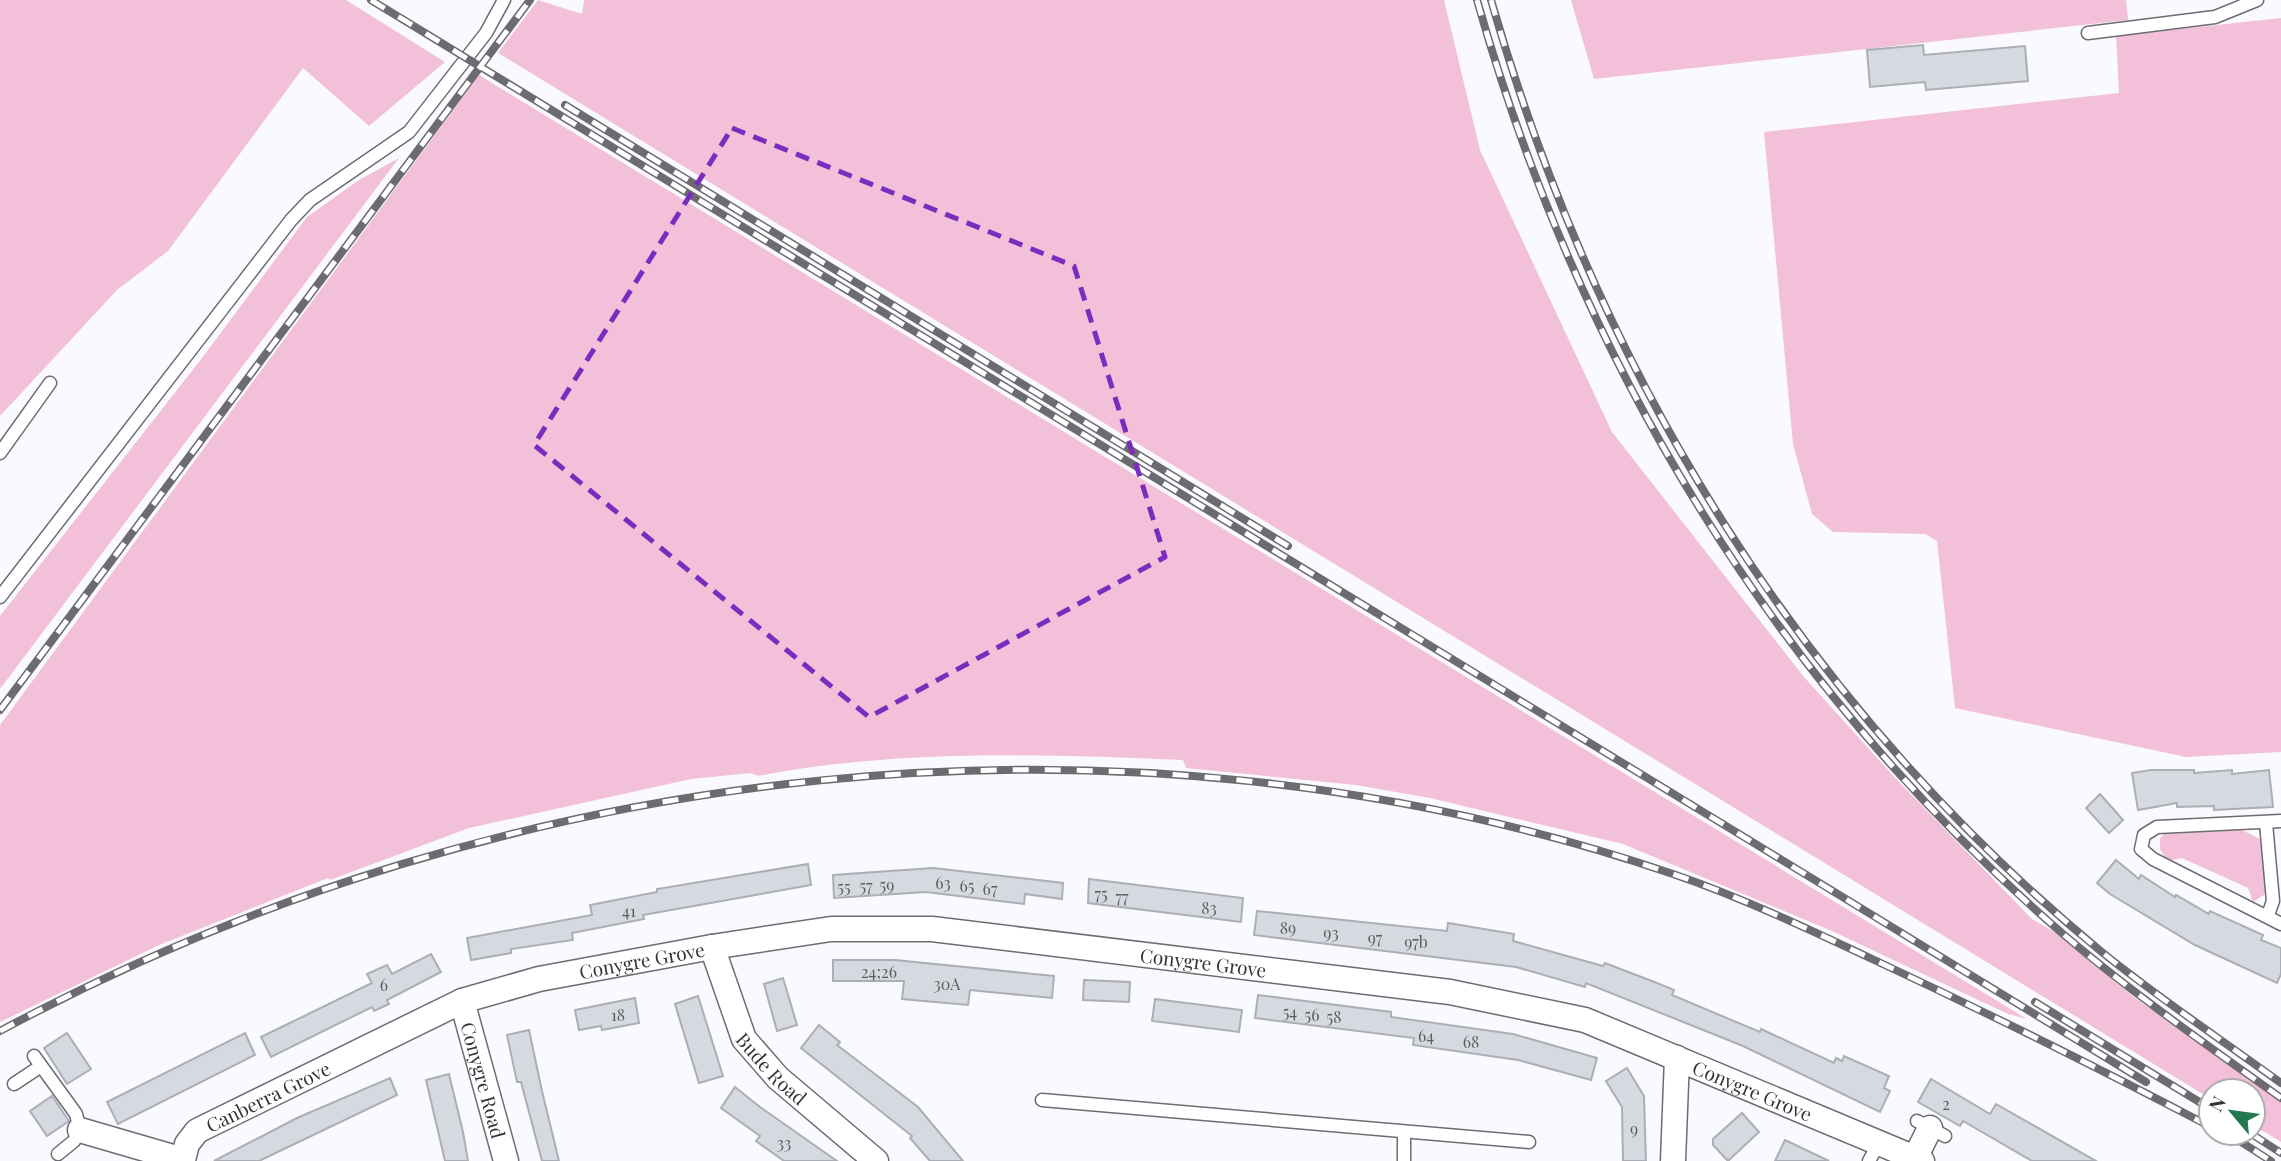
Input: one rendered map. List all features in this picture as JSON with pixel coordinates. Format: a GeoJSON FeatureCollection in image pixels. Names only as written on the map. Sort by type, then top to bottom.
{"type":"FeatureCollection","features":[{"type":"Feature","properties":{"kind":"street","name":"Conygre Grove"},"geometry":{"type":"LineString","coordinates":[[462,1001],[539,979],[712,947],[831,929],[932,929],[1450,992],[1585,1020],[1677,1058],[1874,1152],[1918,1159]]}},
{"type":"Feature","properties":{"kind":"street","name":"Bude Road"},"geometry":{"type":"LineString","coordinates":[[712,947],[744,1039],[778,1078],[876,1161]]}},
{"type":"Feature","properties":{"kind":"street","name":"Canberra Grove"},"geometry":{"type":"LineString","coordinates":[[80,1130],[183,1160],[187,1144],[197,1131],[462,1001]]}},
{"type":"Feature","properties":{"kind":"street","name":"Conygre Road"},"geometry":{"type":"LineString","coordinates":[[462,1001],[506,1161]]}},
{"type":"Feature","properties":{"kind":"street"},"geometry":{"type":"LineString","coordinates":[[1673,1161],[1677,1058]]}},
{"type":"Feature","properties":{"kind":"street"},"geometry":{"type":"LineString","coordinates":[[1918,1159],[1931,1128]]}},
{"type":"Feature","properties":{"kind":"lane"},"geometry":{"type":"LineString","coordinates":[[0,597],[291,220],[310,200],[409,132],[486,33],[504,0]]}},
{"type":"Feature","properties":{"kind":"lane"},"geometry":{"type":"LineString","coordinates":[[2088,33],[2215,17],[2257,0]]}},
{"type":"Feature","properties":{"kind":"lane"},"geometry":{"type":"LineString","coordinates":[[0,453],[50,383]]}},
{"type":"Feature","properties":{"kind":"lane"},"geometry":{"type":"LineString","coordinates":[[2281,821],[2157,827],[2144,835],[2141,849],[2152,859],[2268,915],[2281,924]]}},
{"type":"Feature","properties":{"kind":"lane"},"geometry":{"type":"LineString","coordinates":[[2266,823],[2273,901],[2268,915]]}},
{"type":"Feature","properties":{"kind":"lane"},"geometry":{"type":"LineString","coordinates":[[14,1084],[37,1061],[76,1114],[80,1130],[74,1141],[58,1154]]}},
{"type":"Feature","properties":{"kind":"lane"},"geometry":{"type":"LineString","coordinates":[[1042,1100],[1529,1142]]}},
{"type":"Feature","properties":{"kind":"lane"},"geometry":{"type":"LineString","coordinates":[[1404,1133],[1404,1161]]}},
{"type":"Feature","properties":{"kind":"highlighted area"},"geometry":{"type":"Polygon","coordinates":[[[732,128],[1074,266],[1165,557],[869,717],[534,445],[732,128]]]}},
{"type":"Feature","properties":{"kind":"shaded area"},"geometry":{"type":"Polygon","coordinates":[[[0,0],[346,0],[445,62],[369,126],[303,68],[168,251],[117,290],[0,416],[0,0]]]}},
{"type":"Feature","properties":{"kind":"shaded area"},"geometry":{"type":"Polygon","coordinates":[[[538,0],[582,14],[584,0],[1444,0],[1480,150],[1612,432],[1804,677],[1897,780],[2032,919],[2053,931],[2135,998],[2247,1077],[2197,1077],[2197,1090],[498,53],[538,0]]]}},
{"type":"Feature","properties":{"kind":"shaded area"},"geometry":{"type":"Polygon","coordinates":[[[1571,0],[2126,0],[2128,20],[1594,79],[1571,0]]]}},
{"type":"Feature","properties":{"kind":"shaded area"},"geometry":{"type":"Polygon","coordinates":[[[2281,18],[2281,752],[2186,757],[1955,708],[1937,541],[1925,534],[1833,532],[1812,514],[1793,444],[1764,132],[2119,93],[2116,36],[2281,18]]]}},
{"type":"Feature","properties":{"kind":"shaded area"},"geometry":{"type":"Polygon","coordinates":[[[479,75],[2027,1019],[2008,1014],[1832,931],[1623,844],[1430,798],[1356,785],[1186,768],[1183,760],[1023,755],[916,757],[810,767],[758,776],[751,773],[691,779],[469,828],[330,880],[328,878],[159,945],[0,1022],[0,725],[479,75]]]}},
{"type":"Feature","properties":{"kind":"shaded area"},"geometry":{"type":"Polygon","coordinates":[[[399,158],[0,689],[0,616],[202,358],[307,217],[359,180],[399,158]]]}},
{"type":"Feature","properties":{"kind":"shaded area"},"geometry":{"type":"Polygon","coordinates":[[[2240,829],[2264,841],[2267,893],[2253,902],[2248,888],[2182,858],[2167,861],[2160,849],[2160,838],[2167,831],[2240,829]]]}},
{"type":"Feature","properties":{"kind":"shaded area"},"geometry":{"type":"Polygon","coordinates":[[[2267,1091],[2281,1101],[2281,1142],[2267,1134],[2267,1091]]]}},
{"type":"Feature","properties":{"kind":"building"},"geometry":{"type":"Polygon","coordinates":[[[1923,45],[1924,55],[2025,46],[2028,81],[1926,90],[1925,82],[1870,87],[1867,50],[1923,45]]]}},
{"type":"Feature","properties":{"kind":"building"},"geometry":{"type":"Polygon","coordinates":[[[2194,770],[2194,773],[2232,770],[2232,774],[2269,770],[2273,807],[2214,810],[2214,806],[2177,807],[2177,803],[2138,810],[2132,773],[2194,770]]]}},
{"type":"Feature","properties":{"kind":"building"},"geometry":{"type":"Polygon","coordinates":[[[2100,794],[2123,820],[2109,833],[2086,808],[2100,794]]]}},
{"type":"Feature","properties":{"kind":"building"},"geometry":{"type":"Polygon","coordinates":[[[2116,860],[2139,879],[2141,875],[2175,897],[2176,895],[2209,914],[2210,911],[2263,935],[2261,940],[2281,948],[2281,974],[2277,983],[2195,945],[2110,894],[2097,883],[2116,860]]]}},
{"type":"Feature","properties":{"kind":"building"},"geometry":{"type":"Polygon","coordinates":[[[808,864],[811,885],[643,915],[644,919],[572,933],[573,940],[511,949],[511,953],[471,960],[467,938],[592,915],[590,905],[657,892],[657,889],[808,864]]]}},
{"type":"Feature","properties":{"kind":"building"},"geometry":{"type":"Polygon","coordinates":[[[933,868],[1063,883],[1062,899],[1025,894],[1024,904],[926,892],[834,898],[833,875],[933,868]]]}},
{"type":"Feature","properties":{"kind":"building"},"geometry":{"type":"Polygon","coordinates":[[[1089,879],[1243,898],[1241,922],[1088,903],[1089,879]]]}},
{"type":"Feature","properties":{"kind":"building"},"geometry":{"type":"Polygon","coordinates":[[[1257,911],[1447,931],[1448,923],[1514,934],[1513,941],[1603,966],[1605,963],[1657,983],[1674,990],[1672,995],[1760,1032],[1761,1029],[1834,1063],[1836,1058],[1842,1061],[1844,1056],[1889,1076],[1884,1088],[1890,1091],[1880,1112],[1743,1046],[1586,983],[1585,987],[1516,967],[1254,935],[1257,911]]]}},
{"type":"Feature","properties":{"kind":"building"},"geometry":{"type":"Polygon","coordinates":[[[431,954],[441,972],[387,1000],[389,1004],[374,1011],[372,1007],[271,1057],[261,1037],[372,983],[367,974],[387,965],[392,974],[431,954]]]}},
{"type":"Feature","properties":{"kind":"building"},"geometry":{"type":"Polygon","coordinates":[[[833,960],[895,960],[1054,976],[1052,998],[970,990],[968,1005],[902,999],[904,981],[833,981],[833,960]]]}},
{"type":"Feature","properties":{"kind":"building"},"geometry":{"type":"Polygon","coordinates":[[[783,978],[797,1025],[777,1031],[764,984],[783,978]]]}},
{"type":"Feature","properties":{"kind":"building"},"geometry":{"type":"Polygon","coordinates":[[[1084,980],[1130,982],[1129,1002],[1083,1000],[1084,980]]]}},
{"type":"Feature","properties":{"kind":"building"},"geometry":{"type":"Polygon","coordinates":[[[1258,995],[1391,1012],[1391,1017],[1513,1034],[1597,1058],[1591,1080],[1518,1060],[1413,1045],[1414,1038],[1255,1018],[1258,995]]]}},
{"type":"Feature","properties":{"kind":"building"},"geometry":{"type":"Polygon","coordinates":[[[698,996],[723,1076],[699,1083],[675,1004],[698,996]]]}},
{"type":"Feature","properties":{"kind":"building"},"geometry":{"type":"Polygon","coordinates":[[[635,998],[639,1023],[602,1030],[601,1026],[579,1030],[575,1010],[635,998]]]}},
{"type":"Feature","properties":{"kind":"building"},"geometry":{"type":"Polygon","coordinates":[[[1155,999],[1242,1010],[1239,1032],[1152,1021],[1155,999]]]}},
{"type":"Feature","properties":{"kind":"building"},"geometry":{"type":"Polygon","coordinates":[[[819,1025],[840,1042],[837,1045],[918,1107],[963,1161],[930,1161],[910,1138],[912,1136],[801,1048],[819,1025]]]}},
{"type":"Feature","properties":{"kind":"building"},"geometry":{"type":"Polygon","coordinates":[[[529,1030],[559,1161],[542,1161],[521,1082],[517,1082],[507,1035],[529,1030]]]}},
{"type":"Feature","properties":{"kind":"building"},"geometry":{"type":"Polygon","coordinates":[[[67,1033],[91,1069],[67,1084],[44,1048],[67,1033]]]}},
{"type":"Feature","properties":{"kind":"building"},"geometry":{"type":"Polygon","coordinates":[[[245,1033],[255,1055],[118,1124],[107,1102],[245,1033]]]}},
{"type":"Feature","properties":{"kind":"building"},"geometry":{"type":"Polygon","coordinates":[[[1627,1068],[1644,1096],[1646,1161],[1623,1161],[1622,1107],[1606,1081],[1627,1068]]]}},
{"type":"Feature","properties":{"kind":"building"},"geometry":{"type":"Polygon","coordinates":[[[449,1074],[468,1161],[445,1161],[426,1080],[449,1074]]]}},
{"type":"Feature","properties":{"kind":"building"},"geometry":{"type":"Polygon","coordinates":[[[390,1078],[397,1095],[259,1161],[214,1161],[297,1118],[390,1078]]]}},
{"type":"Feature","properties":{"kind":"building"},"geometry":{"type":"Polygon","coordinates":[[[1931,1079],[1990,1114],[1996,1104],[2096,1161],[2032,1161],[1963,1121],[1960,1126],[1918,1102],[1931,1079]]]}},
{"type":"Feature","properties":{"kind":"building"},"geometry":{"type":"Polygon","coordinates":[[[735,1087],[837,1161],[784,1161],[756,1141],[760,1136],[721,1108],[735,1087]]]}},
{"type":"Feature","properties":{"kind":"building"},"geometry":{"type":"Polygon","coordinates":[[[52,1096],[69,1121],[47,1136],[30,1111],[52,1096]]]}},
{"type":"Feature","properties":{"kind":"building"},"geometry":{"type":"Polygon","coordinates":[[[1742,1113],[1759,1132],[1728,1161],[1713,1145],[1713,1139],[1742,1113]]]}},
{"type":"Feature","properties":{"kind":"building"},"geometry":{"type":"Polygon","coordinates":[[[1785,1140],[1829,1161],[1775,1161],[1785,1140]]]}},
{"type":"Feature","properties":{"kind":"railway"},"geometry":{"type":"LineString","coordinates":[[371,0],[2146,1082]]}},
{"type":"Feature","properties":{"kind":"railway"},"geometry":{"type":"LineString","coordinates":[[0,710],[530,0]]}},
{"type":"Feature","properties":{"kind":"railway"},"geometry":{"type":"LineString","coordinates":[[1477,0],[1520,134],[1572,265],[1632,390],[1701,510],[1779,625],[1865,735],[1960,838],[2089,956],[2281,1098]]}},
{"type":"Feature","properties":{"kind":"railway"},"geometry":{"type":"LineString","coordinates":[[1491,0],[1536,138],[1589,271],[1652,400],[1724,523],[1805,641],[1895,752],[1994,856],[2103,953],[2281,1083]]}},
{"type":"Feature","properties":{"kind":"railway"},"geometry":{"type":"LineString","coordinates":[[565,105],[1288,546]]}},
{"type":"Feature","properties":{"kind":"railway"},"geometry":{"type":"LineString","coordinates":[[0,1031],[194,938],[398,865],[607,812],[821,780],[1036,770],[1252,781],[1465,816],[1673,874],[1808,929],[1969,1005],[2197,1120]]}},
{"type":"Feature","properties":{"kind":"railway"},"geometry":{"type":"LineString","coordinates":[[2035,1002],[2197,1100]]}},
{"type":"Feature","properties":{"kind":"railway"},"geometry":{"type":"LineString","coordinates":[[2267,1144],[2281,1153]]}},
{"type":"Feature","properties":{"kind":"railway"},"geometry":{"type":"LineString","coordinates":[[2249,1147],[2271,1161]]}}]}
